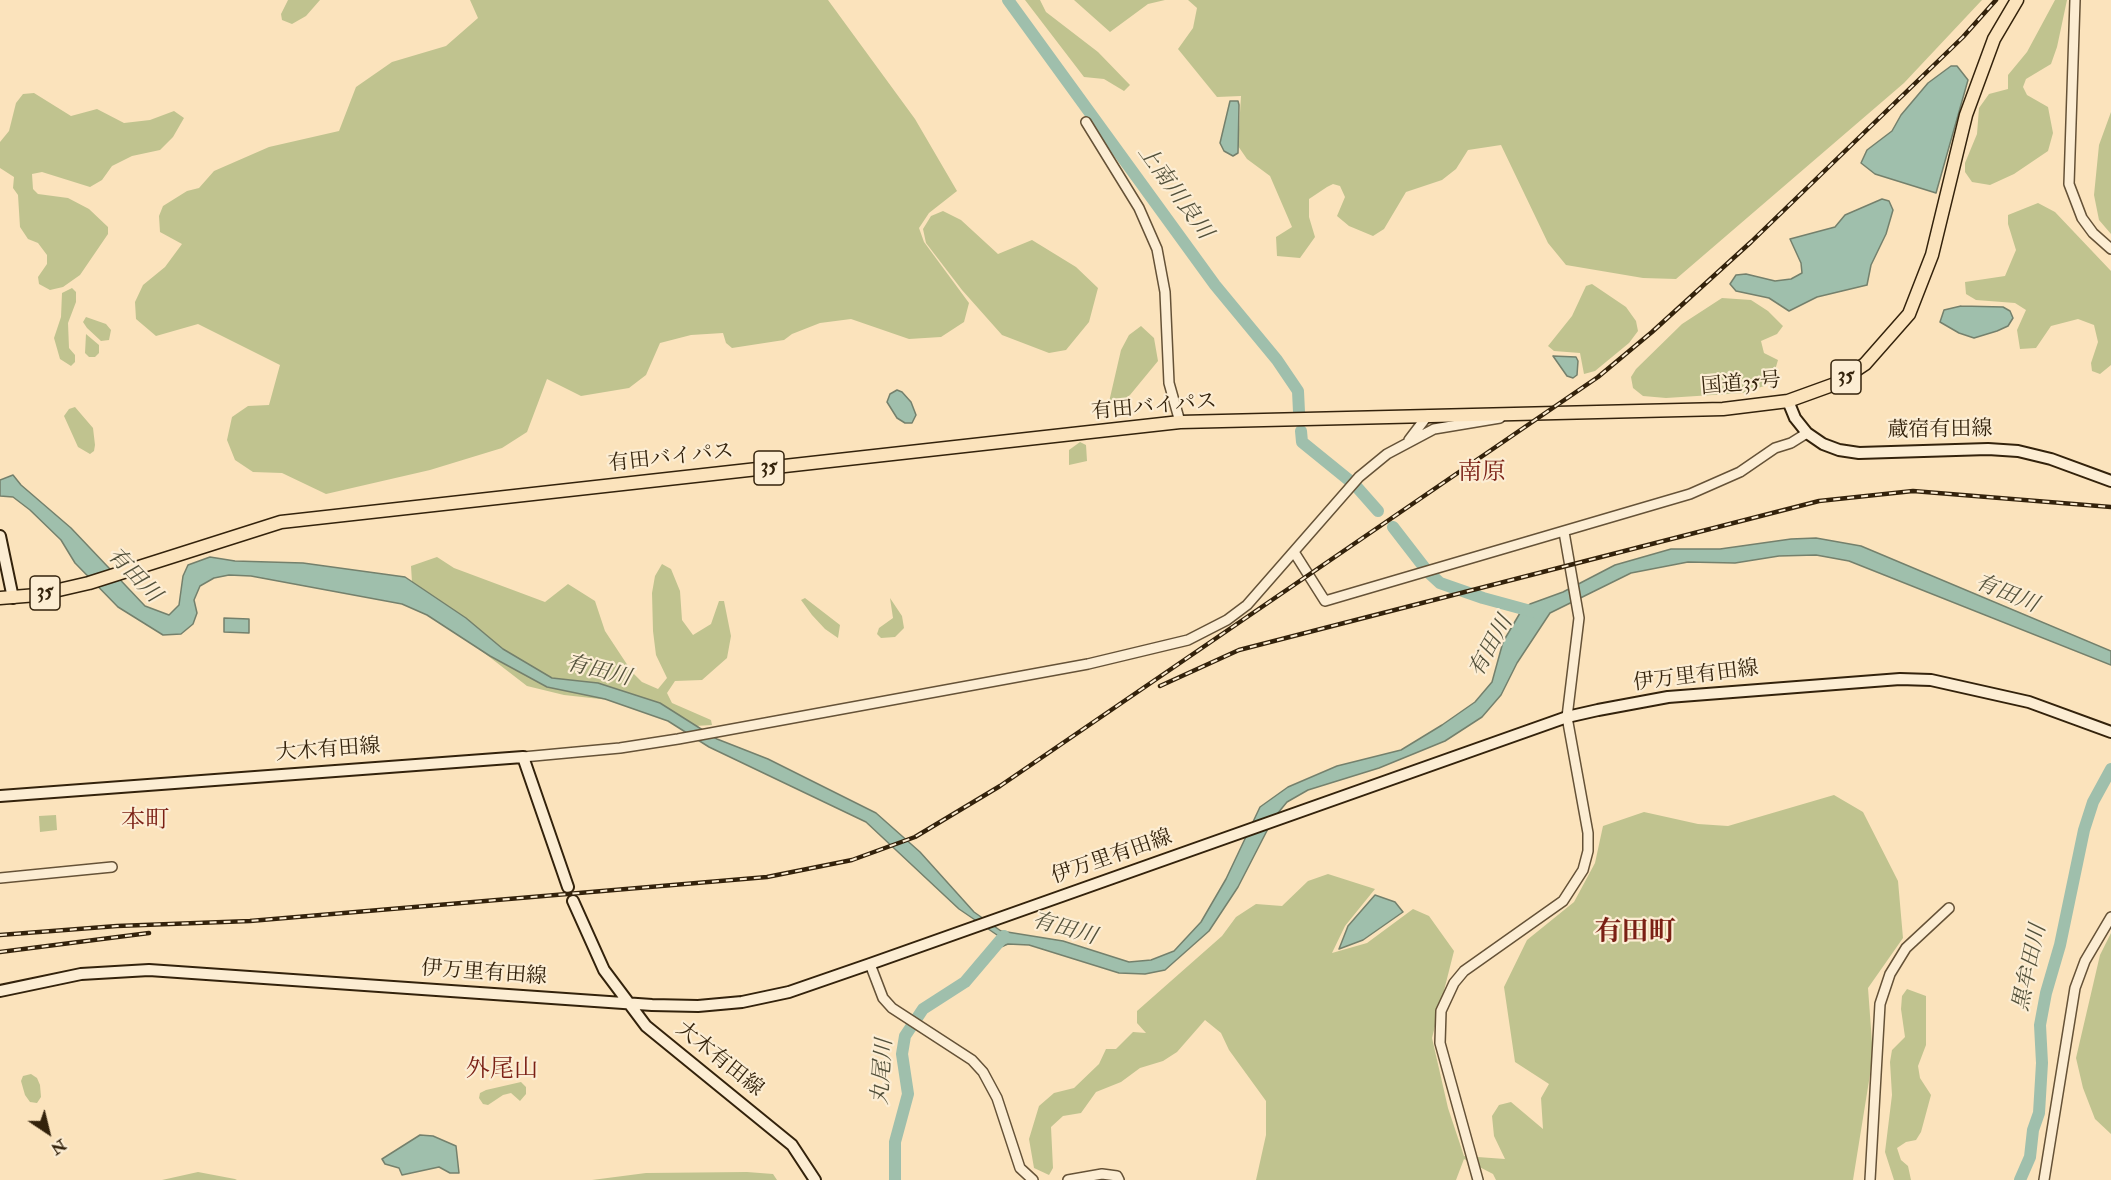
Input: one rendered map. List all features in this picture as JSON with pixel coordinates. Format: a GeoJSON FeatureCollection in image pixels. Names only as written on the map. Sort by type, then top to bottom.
{"type":"FeatureCollection","features":[{"type":"Feature","properties":{"kind":"highway","name":"国道35号"},"geometry":{"type":"LineString","coordinates":[[1428,415],[1723,409],[1788,401],[1835,384],[1865,364],[1909,314],[1932,255],[1966,115],[1994,39],[2017,0]]}},
{"type":"Feature","properties":{"kind":"highway","name":"有田バイパス"},"geometry":{"type":"LineString","coordinates":[[0,598],[13,598],[89,583],[281,522],[1180,422],[1428,415]]}},
{"type":"Feature","properties":{"kind":"main road","name":"蔵宿有田線"},"geometry":{"type":"LineString","coordinates":[[1788,401],[1795,418],[1808,433],[1823,444],[1839,450],[1859,453],[1988,449],[2018,451],[2051,459],[2111,481]]}},
{"type":"Feature","properties":{"kind":"main road"},"geometry":{"type":"LineString","coordinates":[[0,536],[13,598]]}},
{"type":"Feature","properties":{"kind":"main road","name":"伊万里有田線"},"geometry":{"type":"LineString","coordinates":[[0,991],[70,976],[149,970],[630,1004],[698,1006],[754,1001],[870,964],[1567,717],[1668,697],[1900,679],[1931,680],[2028,702],[2111,732]]}},
{"type":"Feature","properties":{"kind":"main road"},"geometry":{"type":"LineString","coordinates":[[523,757],[568,887]]}},
{"type":"Feature","properties":{"kind":"main road","name":"大木有田線"},"geometry":{"type":"LineString","coordinates":[[0,796],[523,757]]}},
{"type":"Feature","properties":{"kind":"main road","name":"大木有田線"},"geometry":{"type":"LineString","coordinates":[[573,901],[604,970],[646,1026],[792,1145],[815,1180]]}},
{"type":"Feature","properties":{"kind":"street"},"geometry":{"type":"LineString","coordinates":[[2074,0],[2069,184],[2082,218],[2093,233],[2111,249]]}},
{"type":"Feature","properties":{"kind":"street"},"geometry":{"type":"LineString","coordinates":[[1086,122],[1139,208],[1157,249],[1165,292],[1169,383],[1180,422]]}},
{"type":"Feature","properties":{"kind":"street"},"geometry":{"type":"LineString","coordinates":[[523,757],[620,748],[678,739],[1169,646],[1206,633],[1227,620],[1255,597],[1359,477],[1408,441],[1434,429],[1496,420],[1510,414]]}},
{"type":"Feature","properties":{"kind":"street"},"geometry":{"type":"LineString","coordinates":[[1408,441],[1428,415]]}},
{"type":"Feature","properties":{"kind":"street"},"geometry":{"type":"LineString","coordinates":[[1294,552],[1325,602],[1711,486],[1740,472],[1775,448],[1791,443],[1808,433]]}},
{"type":"Feature","properties":{"kind":"street"},"geometry":{"type":"LineString","coordinates":[[1478,1180],[1440,1042],[1441,1011],[1454,984],[1464,971],[1563,901],[1583,870],[1588,851],[1588,833],[1567,717],[1578,644],[1578,609],[1564,532]]}},
{"type":"Feature","properties":{"kind":"street"},"geometry":{"type":"LineString","coordinates":[[0,878],[112,867]]}},
{"type":"Feature","properties":{"kind":"street"},"geometry":{"type":"LineString","coordinates":[[1870,1180],[1880,1005],[1890,974],[1906,948],[1948,908]]}},
{"type":"Feature","properties":{"kind":"street"},"geometry":{"type":"LineString","coordinates":[[2044,1180],[2075,988],[2085,961],[2111,917]]}},
{"type":"Feature","properties":{"kind":"street"},"geometry":{"type":"LineString","coordinates":[[870,964],[883,998],[892,1008],[972,1060],[983,1072],[997,1098],[1020,1168],[1033,1180]]}},
{"type":"Feature","properties":{"kind":"street"},"geometry":{"type":"LineString","coordinates":[[1068,1180],[1102,1174],[1117,1176],[1119,1180]]}},
{"type":"Feature","properties":{"kind":"green space"},"geometry":{"type":"Polygon","coordinates":[[[288,0],[320,0],[306,16],[292,24],[282,20],[281,14],[288,0]]]}},
{"type":"Feature","properties":{"kind":"green space"},"geometry":{"type":"Polygon","coordinates":[[[470,0],[828,0],[915,119],[957,191],[929,213],[919,228],[924,242],[969,303],[964,322],[941,337],[909,339],[851,319],[820,323],[792,334],[784,340],[732,348],[726,343],[723,333],[691,335],[660,343],[646,375],[629,388],[581,396],[547,379],[527,432],[502,448],[430,470],[326,494],[282,473],[253,472],[235,460],[227,440],[232,417],[248,406],[269,405],[280,365],[198,324],[156,336],[136,319],[135,302],[143,285],[165,267],[182,244],[160,232],[159,216],[163,206],[187,191],[199,188],[214,171],[269,147],[339,131],[356,87],[392,62],[446,46],[478,18],[470,0]]]}},
{"type":"Feature","properties":{"kind":"green space"},"geometry":{"type":"Polygon","coordinates":[[[1025,0],[1040,0],[1046,12],[1098,52],[1130,85],[1124,91],[1104,79],[1084,77],[1025,0]]]}},
{"type":"Feature","properties":{"kind":"green space"},"geometry":{"type":"Polygon","coordinates":[[[1074,0],[1165,0],[1148,4],[1110,32],[1074,0]]]}},
{"type":"Feature","properties":{"kind":"green space"},"geometry":{"type":"Polygon","coordinates":[[[1188,0],[1982,0],[1904,83],[1676,279],[1643,278],[1566,265],[1548,243],[1501,145],[1468,150],[1456,169],[1442,180],[1406,192],[1384,229],[1373,236],[1349,226],[1337,216],[1345,197],[1340,186],[1333,184],[1309,199],[1309,217],[1315,237],[1300,258],[1277,256],[1276,237],[1292,227],[1270,176],[1247,159],[1238,146],[1241,96],[1217,97],[1178,49],[1193,28],[1197,8],[1188,0]]]}},
{"type":"Feature","properties":{"kind":"green space"},"geometry":{"type":"Polygon","coordinates":[[[2055,0],[2067,0],[2051,64],[2026,79],[2023,87],[2027,95],[2048,107],[2053,133],[2048,151],[2014,174],[1990,185],[1972,182],[1965,172],[1965,163],[1977,134],[1979,108],[1989,94],[2008,89],[2008,75],[2027,52],[2055,0]]]}},
{"type":"Feature","properties":{"kind":"green space"},"geometry":{"type":"Polygon","coordinates":[[[34,93],[71,116],[97,109],[124,123],[150,120],[174,111],[184,118],[173,137],[160,150],[132,156],[112,166],[102,180],[90,187],[42,172],[32,174],[33,189],[38,194],[68,198],[89,209],[108,227],[108,234],[80,275],[63,287],[50,290],[39,284],[38,277],[47,264],[47,255],[38,243],[28,239],[20,227],[18,195],[13,188],[14,177],[0,168],[0,142],[9,131],[16,103],[23,94],[34,93]]]}},
{"type":"Feature","properties":{"kind":"green space"},"geometry":{"type":"Polygon","coordinates":[[[2111,112],[2111,234],[2099,220],[2094,195],[2099,145],[2111,112]]]}},
{"type":"Feature","properties":{"kind":"green space"},"geometry":{"type":"Polygon","coordinates":[[[2038,203],[2055,212],[2111,271],[2111,365],[2100,374],[2092,371],[2091,363],[2098,342],[2094,325],[2078,319],[2051,326],[2036,348],[2020,349],[2017,330],[2026,310],[2015,303],[1976,300],[1966,294],[1965,282],[2005,276],[2016,250],[2008,224],[2008,215],[2038,203]]]}},
{"type":"Feature","properties":{"kind":"green space"},"geometry":{"type":"Polygon","coordinates":[[[943,211],[961,220],[998,254],[1032,240],[1076,267],[1098,288],[1089,322],[1066,350],[1049,353],[1002,335],[962,290],[926,243],[923,229],[931,216],[943,211]]]}},
{"type":"Feature","properties":{"kind":"green space"},"geometry":{"type":"Polygon","coordinates":[[[1592,284],[1626,307],[1636,321],[1638,331],[1629,343],[1595,371],[1584,374],[1580,353],[1554,351],[1548,346],[1572,316],[1586,286],[1592,284]]]}},
{"type":"Feature","properties":{"kind":"green space"},"geometry":{"type":"Polygon","coordinates":[[[72,288],[76,292],[76,302],[68,323],[69,348],[75,355],[75,362],[71,366],[60,359],[54,338],[61,317],[62,293],[72,288]]]}},
{"type":"Feature","properties":{"kind":"green space"},"geometry":{"type":"Polygon","coordinates":[[[1722,298],[1751,300],[1768,311],[1783,326],[1777,334],[1761,341],[1764,353],[1778,360],[1773,377],[1764,386],[1743,393],[1666,398],[1643,396],[1633,388],[1631,377],[1636,369],[1682,324],[1722,298]]]}},
{"type":"Feature","properties":{"kind":"green space"},"geometry":{"type":"Polygon","coordinates":[[[86,317],[106,324],[111,330],[109,340],[101,341],[87,328],[83,322],[86,317]]]}},
{"type":"Feature","properties":{"kind":"green space"},"geometry":{"type":"Polygon","coordinates":[[[1141,326],[1154,338],[1158,361],[1130,395],[1115,406],[1109,402],[1121,350],[1129,335],[1141,326]]]}},
{"type":"Feature","properties":{"kind":"green space"},"geometry":{"type":"Polygon","coordinates":[[[86,334],[99,345],[99,353],[95,357],[89,357],[85,353],[86,334]]]}},
{"type":"Feature","properties":{"kind":"green space"},"geometry":{"type":"Polygon","coordinates":[[[75,407],[93,428],[95,445],[94,451],[90,454],[78,447],[64,416],[69,409],[75,407]]]}},
{"type":"Feature","properties":{"kind":"green space"},"geometry":{"type":"Polygon","coordinates":[[[1080,442],[1086,445],[1087,461],[1069,465],[1069,450],[1080,442]]]}},
{"type":"Feature","properties":{"kind":"green space"},"geometry":{"type":"Polygon","coordinates":[[[437,557],[454,568],[545,602],[568,584],[595,601],[605,631],[632,672],[642,682],[658,689],[667,678],[656,655],[652,593],[655,576],[662,564],[671,569],[680,591],[682,620],[693,635],[711,624],[719,601],[724,601],[731,636],[727,658],[702,680],[675,681],[667,693],[672,703],[711,720],[712,725],[695,726],[648,705],[633,709],[609,700],[564,695],[527,686],[413,598],[411,566],[437,557]]]}},
{"type":"Feature","properties":{"kind":"green space"},"geometry":{"type":"Polygon","coordinates":[[[805,598],[840,625],[838,638],[825,629],[812,615],[801,600],[805,598]]]}},
{"type":"Feature","properties":{"kind":"green space"},"geometry":{"type":"Polygon","coordinates":[[[890,598],[902,616],[904,628],[895,637],[881,638],[877,634],[879,628],[893,618],[890,598]]]}},
{"type":"Feature","properties":{"kind":"green space"},"geometry":{"type":"Polygon","coordinates":[[[1834,795],[1863,812],[1898,881],[1903,938],[1868,988],[1873,1056],[1853,1180],[1496,1180],[1493,1174],[1464,1159],[1456,1180],[1256,1180],[1266,1135],[1266,1101],[1229,1050],[1221,1033],[1205,1020],[1177,1052],[1163,1061],[1140,1068],[1121,1082],[1096,1092],[1081,1113],[1063,1116],[1051,1127],[1053,1168],[1049,1175],[1034,1168],[1029,1139],[1039,1106],[1054,1093],[1074,1088],[1099,1064],[1106,1049],[1116,1049],[1133,1032],[1146,1033],[1137,1023],[1137,1011],[1222,936],[1236,917],[1256,904],[1282,906],[1308,881],[1328,874],[1375,889],[1345,926],[1332,953],[1367,943],[1413,909],[1429,916],[1454,951],[1432,1038],[1448,1108],[1464,1156],[1505,1159],[1494,1136],[1492,1116],[1499,1105],[1511,1102],[1543,1129],[1541,1098],[1549,1084],[1515,1062],[1504,987],[1527,940],[1574,902],[1595,863],[1603,826],[1644,812],[1698,824],[1728,826],[1834,795]]]}},
{"type":"Feature","properties":{"kind":"green space"},"geometry":{"type":"Polygon","coordinates":[[[56,815],[57,830],[40,832],[39,816],[56,815]]]}},
{"type":"Feature","properties":{"kind":"green space"},"geometry":{"type":"Polygon","coordinates":[[[2111,933],[2111,1134],[2095,1119],[2083,1088],[2076,1058],[2100,955],[2111,933]]]}},
{"type":"Feature","properties":{"kind":"green space"},"geometry":{"type":"Polygon","coordinates":[[[1907,989],[1926,996],[1926,1045],[1918,1066],[1920,1078],[1931,1095],[1921,1132],[1916,1140],[1906,1142],[1897,1148],[1901,1160],[1908,1166],[1911,1180],[1894,1180],[1885,1152],[1892,1095],[1890,1062],[1892,1050],[1905,1037],[1901,1009],[1902,996],[1907,989]]]}},
{"type":"Feature","properties":{"kind":"green space"},"geometry":{"type":"Polygon","coordinates":[[[31,1074],[37,1078],[40,1085],[41,1097],[37,1103],[30,1102],[25,1095],[21,1081],[23,1076],[31,1074]]]}},
{"type":"Feature","properties":{"kind":"green space"},"geometry":{"type":"Polygon","coordinates":[[[521,1082],[526,1087],[526,1094],[520,1101],[511,1093],[503,1095],[488,1105],[483,1104],[479,1098],[480,1093],[486,1090],[521,1082]]]}},
{"type":"Feature","properties":{"kind":"green space"},"geometry":{"type":"Polygon","coordinates":[[[198,1172],[235,1179],[237,1180],[162,1180],[198,1172]]]}},
{"type":"Feature","properties":{"kind":"green space"},"geometry":{"type":"Polygon","coordinates":[[[646,1173],[773,1174],[777,1180],[592,1180],[646,1173]]]}},
{"type":"Feature","properties":{"kind":"shaded area"},"geometry":{"type":"Polygon","coordinates":[[[1951,66],[1957,66],[1968,80],[1936,193],[1875,174],[1861,163],[1867,150],[1892,131],[1901,115],[1928,83],[1951,66]]]}},
{"type":"Feature","properties":{"kind":"shaded area"},"geometry":{"type":"Polygon","coordinates":[[[1230,101],[1238,101],[1239,105],[1238,153],[1233,156],[1224,151],[1220,143],[1230,101]]]}},
{"type":"Feature","properties":{"kind":"shaded area"},"geometry":{"type":"Polygon","coordinates":[[[1882,199],[1889,201],[1893,210],[1886,234],[1871,265],[1867,285],[1817,297],[1789,311],[1769,298],[1736,291],[1730,284],[1736,275],[1746,274],[1775,281],[1791,279],[1802,273],[1801,263],[1790,239],[1835,227],[1845,215],[1882,199]]]}},
{"type":"Feature","properties":{"kind":"shaded area"},"geometry":{"type":"Polygon","coordinates":[[[1961,306],[2003,307],[2010,311],[2013,318],[2008,326],[1974,338],[1959,333],[1940,322],[1944,310],[1961,306]]]}},
{"type":"Feature","properties":{"kind":"shaded area"},"geometry":{"type":"Polygon","coordinates":[[[1553,356],[1576,357],[1577,375],[1573,378],[1567,376],[1553,356]]]}},
{"type":"Feature","properties":{"kind":"shaded area"},"geometry":{"type":"Polygon","coordinates":[[[897,390],[911,402],[916,415],[912,423],[905,423],[897,418],[887,402],[890,394],[897,390]]]}},
{"type":"Feature","properties":{"kind":"shaded area","name":"有田川"},"geometry":{"type":"Polygon","coordinates":[[[13,475],[21,485],[71,528],[145,606],[169,615],[179,605],[183,576],[188,565],[210,557],[235,561],[303,563],[405,577],[466,618],[503,649],[552,678],[598,683],[660,703],[717,739],[768,759],[876,813],[920,852],[974,912],[1001,931],[1063,941],[1129,962],[1151,960],[1174,951],[1201,922],[1226,879],[1260,807],[1288,787],[1337,766],[1401,750],[1442,725],[1475,702],[1492,682],[1503,642],[1520,613],[1530,604],[1563,592],[1615,565],[1671,549],[1720,549],[1791,539],[1816,538],[1861,546],[2111,651],[2111,665],[1849,561],[1816,555],[1779,556],[1735,563],[1688,562],[1631,573],[1550,613],[1517,663],[1501,695],[1482,717],[1445,741],[1379,768],[1308,790],[1287,802],[1273,819],[1238,887],[1209,931],[1165,970],[1145,974],[1119,973],[1029,945],[1008,944],[1001,947],[1000,937],[959,909],[866,822],[709,747],[668,721],[605,699],[547,687],[490,656],[427,615],[402,604],[251,576],[229,575],[214,578],[200,586],[194,600],[197,613],[193,624],[181,634],[163,635],[118,607],[75,563],[61,540],[30,510],[13,497],[0,496],[0,480],[13,475]]]}},
{"type":"Feature","properties":{"kind":"shaded area"},"geometry":{"type":"Polygon","coordinates":[[[224,618],[249,619],[249,633],[224,632],[224,618]]]}},
{"type":"Feature","properties":{"kind":"shaded area"},"geometry":{"type":"Polygon","coordinates":[[[1375,895],[1395,902],[1403,912],[1363,940],[1339,949],[1348,926],[1375,895]]]}},
{"type":"Feature","properties":{"kind":"shaded area"},"geometry":{"type":"Polygon","coordinates":[[[420,1135],[433,1136],[456,1146],[459,1173],[450,1173],[439,1167],[402,1175],[399,1168],[385,1164],[382,1159],[420,1135]]]}},
{"type":"Feature","properties":{"kind":"waterway","name":"上南川良川"},"geometry":{"type":"LineString","coordinates":[[1008,0],[1215,285],[1277,360],[1298,391],[1299,412]]}},
{"type":"Feature","properties":{"kind":"waterway","name":"上南川良川"},"geometry":{"type":"LineString","coordinates":[[1301,431],[1302,442],[1355,485],[1378,511]]}},
{"type":"Feature","properties":{"kind":"waterway","name":"上南川良川"},"geometry":{"type":"LineString","coordinates":[[1393,527],[1427,571],[1440,583],[1538,613]]}},
{"type":"Feature","properties":{"kind":"waterway","name":"黒牟田川"},"geometry":{"type":"LineString","coordinates":[[2020,1180],[2030,1157],[2033,1130],[2039,1113],[2042,1063],[2040,1025],[2046,993],[2060,945],[2084,830],[2093,802],[2111,769]]}},
{"type":"Feature","properties":{"kind":"waterway","name":"丸尾川"},"geometry":{"type":"LineString","coordinates":[[895,1180],[895,1142],[908,1094],[902,1054],[905,1036],[923,1009],[965,982],[1004,936]]}},
{"type":"Feature","properties":{"kind":"railway"},"geometry":{"type":"LineString","coordinates":[[0,935],[117,926],[250,921],[767,877],[852,860],[915,837],[1000,786],[1598,377],[1652,332],[1751,242],[1963,37],[1996,0]]}},
{"type":"Feature","properties":{"kind":"railway"},"geometry":{"type":"LineString","coordinates":[[1160,686],[1239,650],[1819,501],[1913,491],[2111,507]]}},
{"type":"Feature","properties":{"kind":"railway"},"geometry":{"type":"LineString","coordinates":[[0,952],[149,933]]}},
{"type":"Feature","properties":{"kind":"district","name":"南原"},"geometry":{"type":"Point","coordinates":[1482,474]}},
{"type":"Feature","properties":{"kind":"district","name":"本町"},"geometry":{"type":"Point","coordinates":[145,822]}},
{"type":"Feature","properties":{"kind":"district","name":"有田町"},"geometry":{"type":"Point","coordinates":[1635,934]}},
{"type":"Feature","properties":{"kind":"district","name":"外尾山"},"geometry":{"type":"Point","coordinates":[502,1071]}}]}
